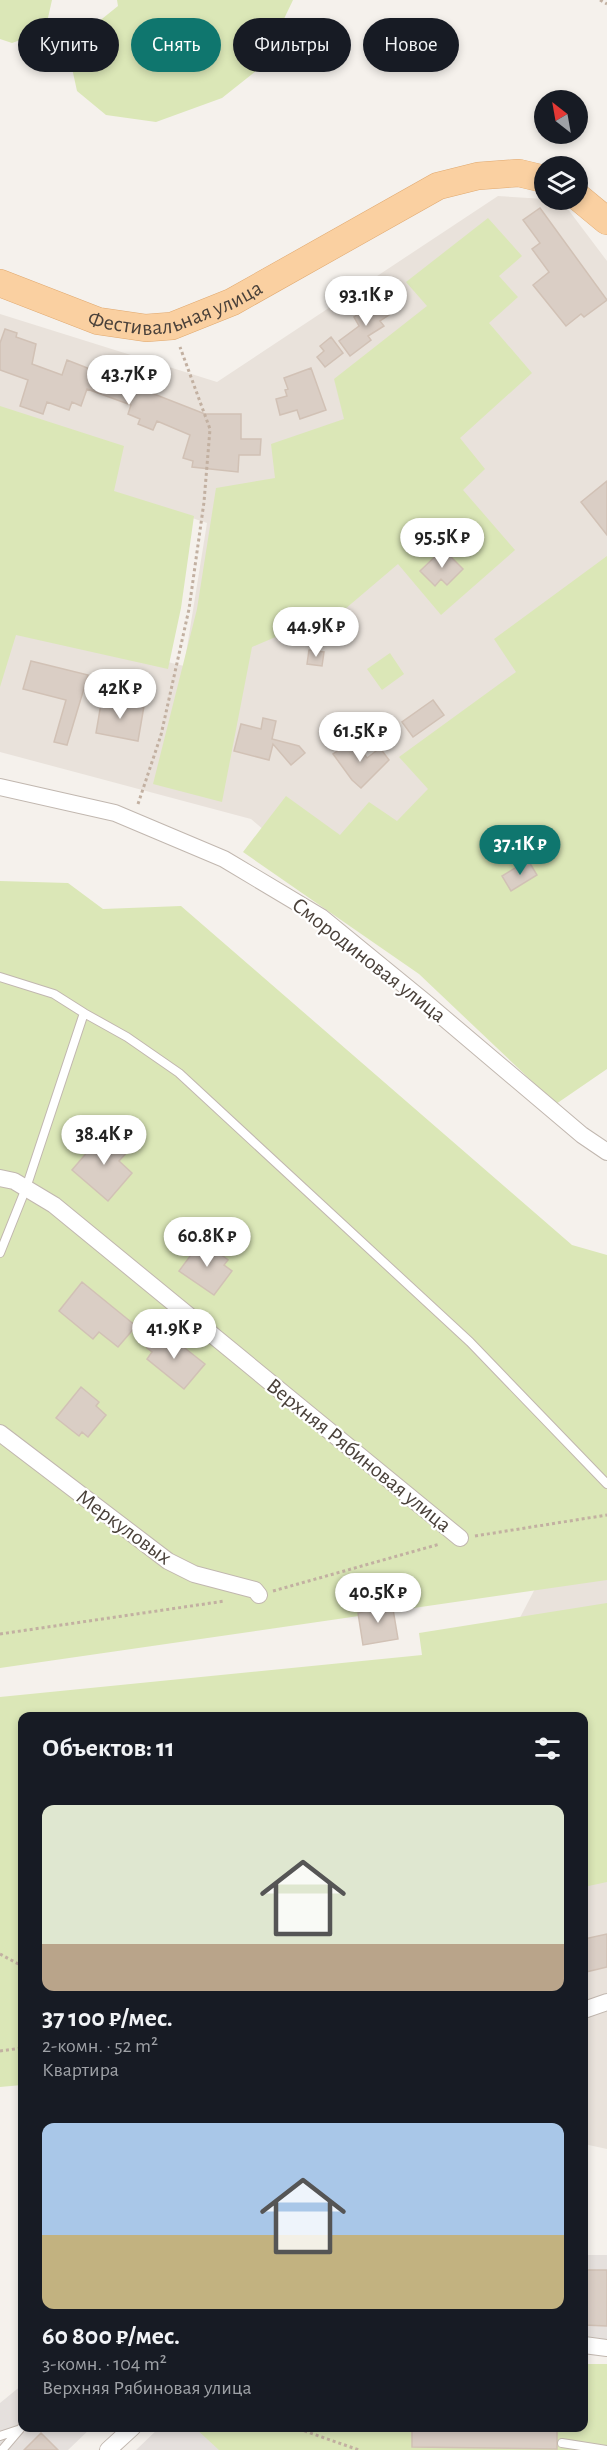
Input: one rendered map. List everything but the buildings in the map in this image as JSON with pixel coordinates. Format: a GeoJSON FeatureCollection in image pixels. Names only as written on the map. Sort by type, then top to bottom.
{"type":"FeatureCollection","features":[{"type":"Feature","properties":{"kind":"main road","name":"Фестивальная улица"},"geometry":{"type":"LineString","coordinates":[[0,283],[98,321],[146,328],[172,326],[232,302],[438,186],[458,179],[488,175],[519,173],[534,177]]}},
{"type":"Feature","properties":{"kind":"main road"},"geometry":{"type":"LineString","coordinates":[[588,205],[607,221]]}},
{"type":"Feature","properties":{"kind":"street","name":"Смородиновая улица"},"geometry":{"type":"LineString","coordinates":[[0,787],[115,813],[224,859],[321,917],[582,1135],[607,1152]]}},
{"type":"Feature","properties":{"kind":"street","name":"Верхняя Рябиновая улица"},"geometry":{"type":"LineString","coordinates":[[0,1178],[14,1181],[54,1205],[460,1538]]}},
{"type":"Feature","properties":{"kind":"street","name":"Меркуловых"},"geometry":{"type":"LineString","coordinates":[[0,1433],[168,1561],[208,1579],[255,1590],[259,1595]]}},
{"type":"Feature","properties":{"kind":"street"},"geometry":{"type":"LineString","coordinates":[[588,2009],[607,2002]]}},
{"type":"Feature","properties":{"kind":"street"},"geometry":{"type":"LineString","coordinates":[[588,2346],[607,2348]]}},
{"type":"Feature","properties":{"kind":"street"},"geometry":{"type":"LineString","coordinates":[[108,2450],[128,2432]]}},
{"type":"Feature","properties":{"kind":"lane"},"geometry":{"type":"LineString","coordinates":[[0,977],[54,994],[127,1036],[187,1080],[470,1342],[607,1484]]}},
{"type":"Feature","properties":{"kind":"lane"},"geometry":{"type":"LineString","coordinates":[[0,1253],[26,1188],[84,1013]]}},
{"type":"Feature","properties":{"kind":"lane"},"geometry":{"type":"LineString","coordinates":[[0,2436],[18,2429]]}},
{"type":"Feature","properties":{"kind":"lane"},"geometry":{"type":"LineString","coordinates":[[2,2450],[18,2432]]}},
{"type":"Feature","properties":{"kind":"lane"},"geometry":{"type":"LineString","coordinates":[[562,2442],[607,2450]]}},
{"type":"Feature","properties":{"kind":"path"},"geometry":{"type":"LineString","coordinates":[[600,0],[607,4]]}},
{"type":"Feature","properties":{"kind":"path"},"geometry":{"type":"LineString","coordinates":[[132,820],[161,735],[189,609],[204,502],[210,429],[172,326]]}},
{"type":"Feature","properties":{"kind":"path"},"geometry":{"type":"LineString","coordinates":[[0,1634],[111,1620],[259,1595],[460,1538],[607,1515]]}},
{"type":"Feature","properties":{"kind":"path"},"geometry":{"type":"LineString","coordinates":[[0,1954],[18,1964]]}},
{"type":"Feature","properties":{"kind":"path"},"geometry":{"type":"LineString","coordinates":[[0,2051],[18,2049]]}},
{"type":"Feature","properties":{"kind":"path"},"geometry":{"type":"LineString","coordinates":[[307,2432],[359,2450]]}},
{"type":"Feature","properties":{"kind":"shaded area"},"geometry":{"type":"Polygon","coordinates":[[[498,196],[534,198],[534,210],[569,210],[607,261],[607,908],[401,949],[251,819],[0,752],[0,621],[184,666],[207,523],[0,453],[0,314],[217,382],[498,196]]]}},
{"type":"Feature","properties":{"kind":"shaded area"},"geometry":{"type":"Polygon","coordinates":[[[607,1450],[607,2149],[588,2145],[588,1712],[471,1712],[607,1450]]]}},
{"type":"Feature","properties":{"kind":"shaded area"},"geometry":{"type":"Polygon","coordinates":[[[588,2255],[607,2255],[607,2343],[588,2343],[588,2255]]]}},
{"type":"Feature","properties":{"kind":"shaded area"},"geometry":{"type":"Polygon","coordinates":[[[18,2388],[18,2432],[87,2432],[68,2450],[0,2450],[0,2403],[18,2388]]]}},
{"type":"Feature","properties":{"kind":"shaded area"},"geometry":{"type":"Polygon","coordinates":[[[155,2432],[207,2432],[223,2450],[136,2450],[155,2432]]]}},
{"type":"Feature","properties":{"kind":"green space"},"geometry":{"type":"Polygon","coordinates":[[[0,0],[52,0],[48,18],[18,18],[18,41],[12,43],[0,39],[0,0]]]}},
{"type":"Feature","properties":{"kind":"green space"},"geometry":{"type":"Polygon","coordinates":[[[117,0],[293,0],[284,18],[233,18],[233,72],[255,72],[222,98],[156,122],[106,115],[77,91],[73,72],[119,72],[119,18],[103,18],[118,6],[117,0]]]}},
{"type":"Feature","properties":{"kind":"green space"},"geometry":{"type":"Polygon","coordinates":[[[488,218],[522,256],[499,276],[518,297],[489,323],[532,373],[460,438],[485,469],[463,490],[515,550],[441,615],[398,564],[338,615],[294,629],[252,647],[222,802],[153,784],[197,609],[216,488],[275,478],[271,444],[344,419],[334,379],[427,306],[406,282],[488,218]]]}},
{"type":"Feature","properties":{"kind":"green space"},"geometry":{"type":"Polygon","coordinates":[[[0,406],[124,446],[114,491],[194,516],[181,608],[168,669],[16,635],[0,687],[0,406]]]}},
{"type":"Feature","properties":{"kind":"green space"},"geometry":{"type":"Polygon","coordinates":[[[607,556],[607,1069],[556,1104],[419,974],[243,852],[286,796],[340,835],[369,802],[397,821],[428,789],[399,757],[516,672],[494,639],[607,556]]]}},
{"type":"Feature","properties":{"kind":"green space"},"geometry":{"type":"Polygon","coordinates":[[[390,653],[404,674],[382,690],[367,669],[390,653]]]}},
{"type":"Feature","properties":{"kind":"green space"},"geometry":{"type":"Polygon","coordinates":[[[0,881],[68,883],[103,909],[181,906],[572,1245],[607,1255],[607,1580],[0,1668],[0,881]]]}},
{"type":"Feature","properties":{"kind":"green space"},"geometry":{"type":"Polygon","coordinates":[[[607,1603],[607,1882],[588,1886],[588,1712],[18,1712],[18,2085],[0,2087],[0,1697],[422,1655],[419,1633],[607,1603]]]}},
{"type":"Feature","properties":{"kind":"green space"},"geometry":{"type":"Polygon","coordinates":[[[588,2364],[607,2364],[607,2450],[219,2450],[199,2432],[588,2432],[588,2364]]]}}]}
